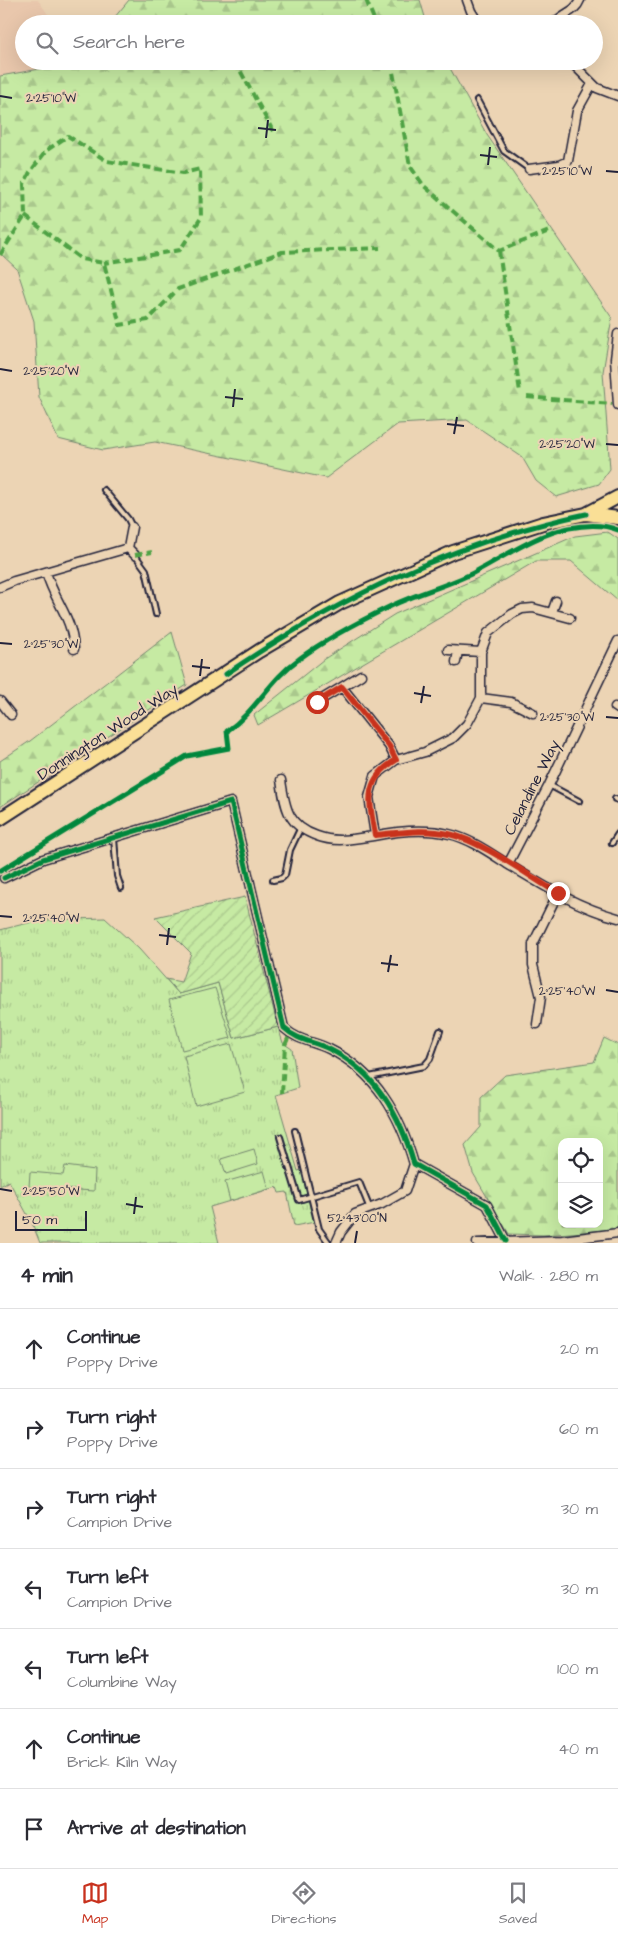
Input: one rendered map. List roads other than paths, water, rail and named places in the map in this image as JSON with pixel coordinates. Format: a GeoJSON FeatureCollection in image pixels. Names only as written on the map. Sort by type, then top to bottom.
{"type":"FeatureCollection","features":[{"type":"Feature","properties":{"kind":"main road","name":"Donnington Wood Way"},"geometry":{"type":"LineString","coordinates":[[0,819],[259,651],[340,603],[453,552],[543,523],[586,514],[618,498]]}},
{"type":"Feature","properties":{"kind":"main road","name":"Donnington Wood Way"},"geometry":{"type":"LineString","coordinates":[[586,514],[618,518]]}},
{"type":"Feature","properties":{"kind":"street"},"geometry":{"type":"LineString","coordinates":[[467,0],[473,15]]}},
{"type":"Feature","properties":{"kind":"street"},"geometry":{"type":"LineString","coordinates":[[563,15],[573,11],[580,0]]}},
{"type":"Feature","properties":{"kind":"street"},"geometry":{"type":"LineString","coordinates":[[579,70],[592,84],[618,96]]}},
{"type":"Feature","properties":{"kind":"street"},"geometry":{"type":"LineString","coordinates":[[529,169],[559,165],[568,161],[577,111],[592,84]]}},
{"type":"Feature","properties":{"kind":"street"},"geometry":{"type":"LineString","coordinates":[[618,334],[615,359],[618,404]]}},
{"type":"Feature","properties":{"kind":"street"},"geometry":{"type":"LineString","coordinates":[[128,548],[132,527]]}},
{"type":"Feature","properties":{"kind":"street"},"geometry":{"type":"LineString","coordinates":[[128,548],[135,555]]}},
{"type":"Feature","properties":{"kind":"street"},"geometry":{"type":"LineString","coordinates":[[0,586],[128,548]]}},
{"type":"Feature","properties":{"kind":"street"},"geometry":{"type":"LineString","coordinates":[[46,572],[52,592],[69,619],[74,649]]}},
{"type":"Feature","properties":{"kind":"street"},"geometry":{"type":"LineString","coordinates":[[552,612],[556,601]]}},
{"type":"Feature","properties":{"kind":"street"},"geometry":{"type":"LineString","coordinates":[[375,835],[370,797],[371,787],[376,776],[396,760],[425,752],[453,738],[467,724],[481,698],[481,652],[488,633],[512,614],[522,609],[533,608],[570,618]]}},
{"type":"Feature","properties":{"kind":"street","name":"Celandine Way"},"geometry":{"type":"LineString","coordinates":[[508,864],[549,785],[618,641]]}},
{"type":"Feature","properties":{"kind":"street"},"geometry":{"type":"LineString","coordinates":[[448,650],[481,652]]}},
{"type":"Feature","properties":{"kind":"street"},"geometry":{"type":"LineString","coordinates":[[456,662],[458,651]]}},
{"type":"Feature","properties":{"kind":"street"},"geometry":{"type":"LineString","coordinates":[[317,702],[361,675]]}},
{"type":"Feature","properties":{"kind":"street"},"geometry":{"type":"LineString","coordinates":[[342,687],[389,746],[396,760]]}},
{"type":"Feature","properties":{"kind":"street"},"geometry":{"type":"LineString","coordinates":[[481,698],[511,702],[533,713]]}},
{"type":"Feature","properties":{"kind":"street"},"geometry":{"type":"LineString","coordinates":[[0,701],[11,715]]}},
{"type":"Feature","properties":{"kind":"street"},"geometry":{"type":"LineString","coordinates":[[281,780],[285,805],[293,823],[318,837],[350,840],[375,835],[424,831],[450,834],[488,850],[558,893],[618,918]]}},
{"type":"Feature","properties":{"kind":"street"},"geometry":{"type":"LineString","coordinates":[[4,878],[43,859],[231,802],[284,1028],[302,1041],[329,1049],[369,1077],[386,1098],[406,1135],[414,1164],[405,1190],[370,1209],[355,1214],[341,1232],[336,1243]]}},
{"type":"Feature","properties":{"kind":"street"},"geometry":{"type":"LineString","coordinates":[[537,1024],[541,997],[533,965],[533,944],[558,893]]}},
{"type":"Feature","properties":{"kind":"street"},"geometry":{"type":"LineString","coordinates":[[414,1164],[487,1205],[506,1241]]}},
{"type":"Feature","properties":{"kind":"street"},"geometry":{"type":"LineString","coordinates":[[477,1243],[506,1241],[562,1242],[618,1233]]}},
{"type":"Feature","properties":{"kind":"lane"},"geometry":{"type":"LineString","coordinates":[[477,100],[504,151],[529,169]]}},
{"type":"Feature","properties":{"kind":"lane"},"geometry":{"type":"LineString","coordinates":[[104,490],[128,519],[132,527]]}},
{"type":"Feature","properties":{"kind":"lane"},"geometry":{"type":"LineString","coordinates":[[135,555],[146,570],[156,614]]}},
{"type":"Feature","properties":{"kind":"lane"},"geometry":{"type":"LineString","coordinates":[[549,785],[579,801]]}},
{"type":"Feature","properties":{"kind":"lane"},"geometry":{"type":"LineString","coordinates":[[273,880],[282,878],[285,875],[290,850],[301,828]]}},
{"type":"Feature","properties":{"kind":"lane"},"geometry":{"type":"LineString","coordinates":[[612,843],[618,834]]}},
{"type":"Feature","properties":{"kind":"lane"},"geometry":{"type":"LineString","coordinates":[[114,837],[117,876],[121,888]]}},
{"type":"Feature","properties":{"kind":"lane"},"geometry":{"type":"LineString","coordinates":[[369,1077],[424,1066],[430,1059],[440,1031]]}},
{"type":"Feature","properties":{"kind":"lane"},"geometry":{"type":"LineString","coordinates":[[295,1131],[313,1196],[319,1229],[328,1243]]}},
{"type":"Feature","properties":{"kind":"lane"},"geometry":{"type":"LineString","coordinates":[[280,1136],[299,1200],[358,1182],[370,1209]]}}]}
